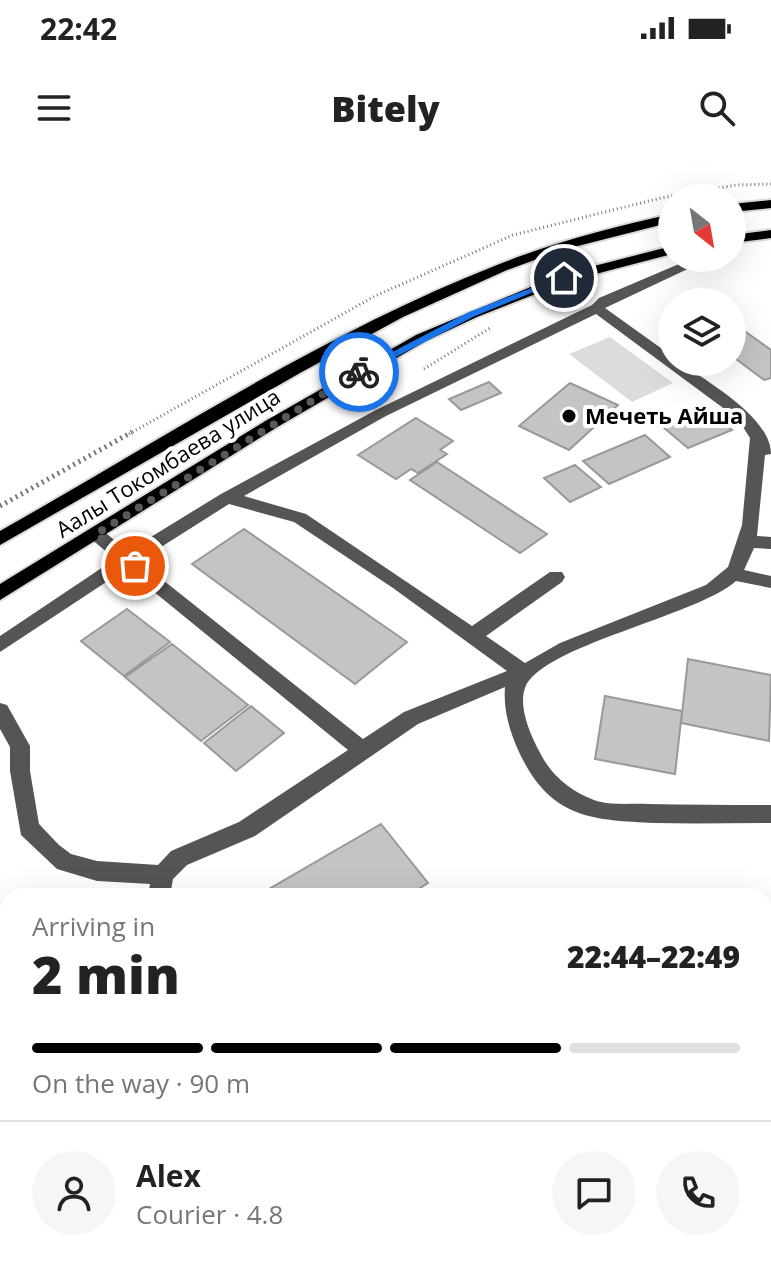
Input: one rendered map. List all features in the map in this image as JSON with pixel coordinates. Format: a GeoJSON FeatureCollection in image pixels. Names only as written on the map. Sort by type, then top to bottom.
{"type":"FeatureCollection","features":[{"type":"Feature","properties":{"kind":"main road"},"geometry":{"type":"LineString","coordinates":[[746,207],[771,204]]}},
{"type":"Feature","properties":{"kind":"main road","name":"Аалы Токомбаева улица"},"geometry":{"type":"LineString","coordinates":[[0,539],[318,356],[440,292],[547,250],[658,222]]}},
{"type":"Feature","properties":{"kind":"main road"},"geometry":{"type":"LineString","coordinates":[[746,237],[771,234]]}},
{"type":"Feature","properties":{"kind":"main road","name":"Аалы Токомбаева улица"},"geometry":{"type":"LineString","coordinates":[[0,593],[349,378],[434,332],[564,278],[658,254]]}},
{"type":"Feature","properties":{"kind":"street"},"geometry":{"type":"LineString","coordinates":[[0,645],[227,498],[381,413],[597,308],[604,301],[673,272]]}},
{"type":"Feature","properties":{"kind":"street"},"geometry":{"type":"LineString","coordinates":[[597,308],[744,416],[771,456]]}},
{"type":"Feature","properties":{"kind":"street"},"geometry":{"type":"LineString","coordinates":[[0,711],[20,746],[20,771],[29,828],[51,852],[65,862],[161,886],[179,858],[247,829],[411,718],[523,672],[582,641],[679,605],[726,580],[732,574],[746,541],[758,439]]}},
{"type":"Feature","properties":{"kind":"street"},"geometry":{"type":"LineString","coordinates":[[227,498],[273,508],[300,518],[523,672]]}},
{"type":"Feature","properties":{"kind":"street"},"geometry":{"type":"LineString","coordinates":[[96,534],[362,750]]}},
{"type":"Feature","properties":{"kind":"street"},"geometry":{"type":"LineString","coordinates":[[746,541],[771,543]]}},
{"type":"Feature","properties":{"kind":"street"},"geometry":{"type":"LineString","coordinates":[[732,574],[771,582]]}},
{"type":"Feature","properties":{"kind":"street"},"geometry":{"type":"LineString","coordinates":[[473,635],[556,577]]}},
{"type":"Feature","properties":{"kind":"street"},"geometry":{"type":"LineString","coordinates":[[523,672],[515,686],[522,735],[539,769],[554,790],[602,811],[771,814]]}},
{"type":"Feature","properties":{"kind":"shaded area"},"geometry":{"type":"Polygon","coordinates":[[[610,337],[658,372],[658,376],[673,383],[632,402],[569,354],[610,337]]]}},
{"type":"Feature","properties":{"kind":"building"},"geometry":{"type":"Polygon","coordinates":[[[746,332],[771,350],[771,378],[764,380],[746,366],[746,332]]]}},
{"type":"Feature","properties":{"kind":"building"},"geometry":{"type":"Polygon","coordinates":[[[489,382],[501,393],[461,410],[449,399],[489,382]]]}},
{"type":"Feature","properties":{"kind":"building","name":"Мечеть Айша"},"geometry":{"type":"Polygon","coordinates":[[[570,383],[618,405],[569,450],[519,426],[570,383]]]}},
{"type":"Feature","properties":{"kind":"building"},"geometry":{"type":"Polygon","coordinates":[[[706,409],[732,430],[688,448],[663,427],[706,409]]]}},
{"type":"Feature","properties":{"kind":"building"},"geometry":{"type":"Polygon","coordinates":[[[416,418],[453,441],[440,450],[447,454],[418,473],[411,469],[396,479],[358,455],[416,418]]]}},
{"type":"Feature","properties":{"kind":"building"},"geometry":{"type":"Polygon","coordinates":[[[645,435],[670,457],[609,484],[583,461],[645,435]]]}},
{"type":"Feature","properties":{"kind":"building"},"geometry":{"type":"Polygon","coordinates":[[[437,462],[547,534],[520,553],[410,480],[437,462]]]}},
{"type":"Feature","properties":{"kind":"building"},"geometry":{"type":"Polygon","coordinates":[[[575,465],[601,487],[570,502],[544,478],[575,465]]]}},
{"type":"Feature","properties":{"kind":"building"},"geometry":{"type":"Polygon","coordinates":[[[244,529],[407,642],[355,684],[192,564],[244,529]]]}},
{"type":"Feature","properties":{"kind":"building"},"geometry":{"type":"Polygon","coordinates":[[[127,609],[170,642],[124,676],[81,641],[127,609]]]}},
{"type":"Feature","properties":{"kind":"building"},"geometry":{"type":"Polygon","coordinates":[[[172,644],[248,705],[201,741],[125,677],[172,644]]]}},
{"type":"Feature","properties":{"kind":"building"},"geometry":{"type":"Polygon","coordinates":[[[688,659],[771,675],[769,741],[681,723],[688,659]]]}},
{"type":"Feature","properties":{"kind":"building"},"geometry":{"type":"Polygon","coordinates":[[[605,696],[682,711],[675,774],[595,759],[605,696]]]}},
{"type":"Feature","properties":{"kind":"building"},"geometry":{"type":"Polygon","coordinates":[[[251,706],[284,733],[236,771],[204,743],[251,706]]]}},
{"type":"Feature","properties":{"kind":"building"},"geometry":{"type":"Polygon","coordinates":[[[381,824],[428,883],[420,888],[271,888],[381,824]]]}},
{"type":"Feature","properties":{"kind":"way so far"},"geometry":{"type":"LineString","coordinates":[[135,566],[96,534],[359,372]]}},
{"type":"Feature","properties":{"kind":"place","name":"Мечеть Айша"},"geometry":{"type":"Point","coordinates":[569,416]}},
{"type":"Feature","properties":{"kind":"route"},"geometry":{"type":"LineString","coordinates":[[359,372],[472,314],[564,278]]}}]}
